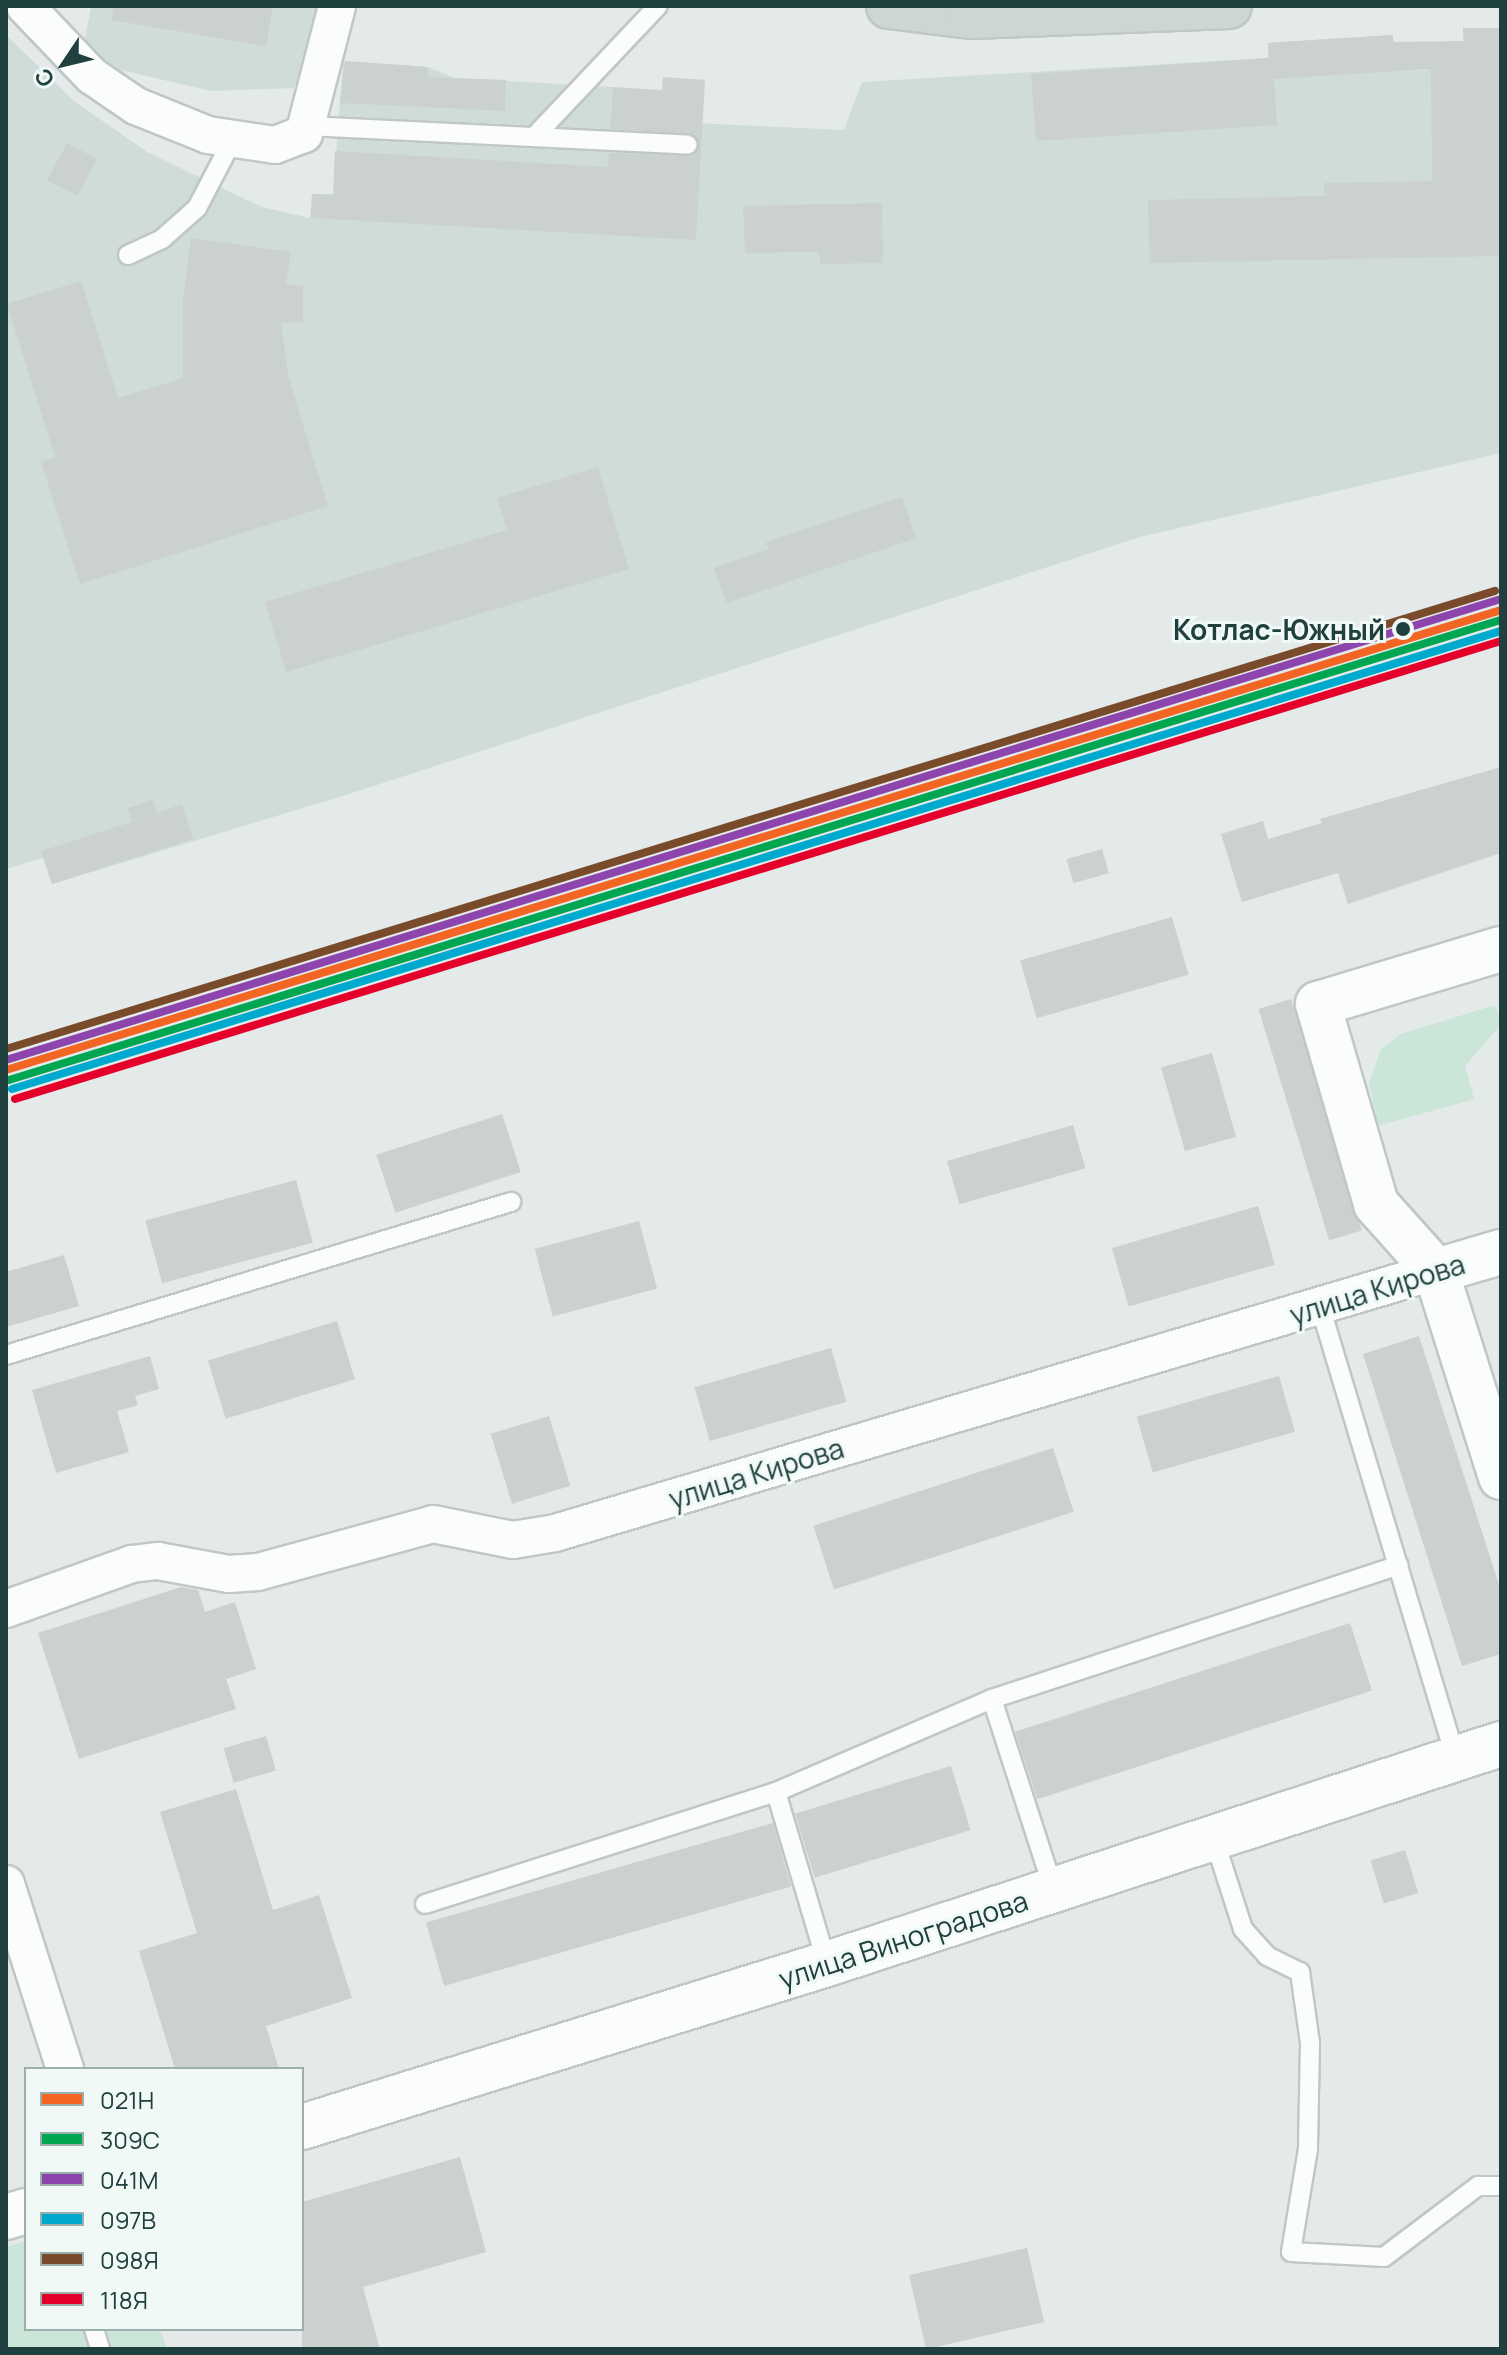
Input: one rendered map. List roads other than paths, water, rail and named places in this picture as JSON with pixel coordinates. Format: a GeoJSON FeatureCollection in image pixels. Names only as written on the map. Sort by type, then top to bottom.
{"type":"FeatureCollection","features":[{"type":"Feature","properties":{"kind":"main road"},"geometry":{"type":"LineString","coordinates":[[889,6],[972,16],[1229,6]]}},
{"type":"Feature","properties":{"kind":"main road"},"geometry":{"type":"LineString","coordinates":[[1501,949],[1318,1004],[1376,1204],[1436,1271],[1501,1477]]}},
{"type":"Feature","properties":{"kind":"main road","name":"улица Кирова"},"geometry":{"type":"LineString","coordinates":[[1436,1271],[1501,1252]]}},
{"type":"Feature","properties":{"kind":"main road","name":"улица Виноградова"},"geometry":{"type":"LineString","coordinates":[[304,2126],[827,1964],[1501,1744]]}},
{"type":"Feature","properties":{"kind":"street"},"geometry":{"type":"LineString","coordinates":[[25,6],[112,93],[162,120],[232,141],[286,144],[304,134],[337,6]]}},
{"type":"Feature","properties":{"kind":"street","name":"улица Кирова"},"geometry":{"type":"LineString","coordinates":[[6,1609],[132,1564],[158,1561],[229,1574],[258,1572],[433,1524],[513,1540],[555,1533],[1436,1271]]}},
{"type":"Feature","properties":{"kind":"street"},"geometry":{"type":"LineString","coordinates":[[6,1884],[64,2067]]}},
{"type":"Feature","properties":{"kind":"lane"},"geometry":{"type":"LineString","coordinates":[[534,137],[658,6]]}},
{"type":"Feature","properties":{"kind":"lane"},"geometry":{"type":"LineString","coordinates":[[306,126],[688,145]]}},
{"type":"Feature","properties":{"kind":"lane"},"geometry":{"type":"LineString","coordinates":[[128,255],[162,239],[197,208],[232,141]]}},
{"type":"Feature","properties":{"kind":"lane"},"geometry":{"type":"LineString","coordinates":[[6,1355],[511,1202]]}},
{"type":"Feature","properties":{"kind":"lane"},"geometry":{"type":"LineString","coordinates":[[1320,1306],[1456,1760]]}},
{"type":"Feature","properties":{"kind":"lane"},"geometry":{"type":"LineString","coordinates":[[425,1904],[776,1792],[992,1699],[1399,1565]]}},
{"type":"Feature","properties":{"kind":"lane"},"geometry":{"type":"LineString","coordinates":[[992,1699],[1054,1891]]}},
{"type":"Feature","properties":{"kind":"lane"},"geometry":{"type":"LineString","coordinates":[[776,1792],[827,1964]]}},
{"type":"Feature","properties":{"kind":"lane"},"geometry":{"type":"LineString","coordinates":[[1214,1839],[1243,1929],[1267,1956],[1300,1972],[1310,2043],[1308,2149],[1291,2252],[1384,2257],[1478,2186],[1501,2186]]}},
{"type":"Feature","properties":{"kind":"place","name":"Котлас-Южный"},"geometry":{"type":"Point","coordinates":[1403,629]}}]}
